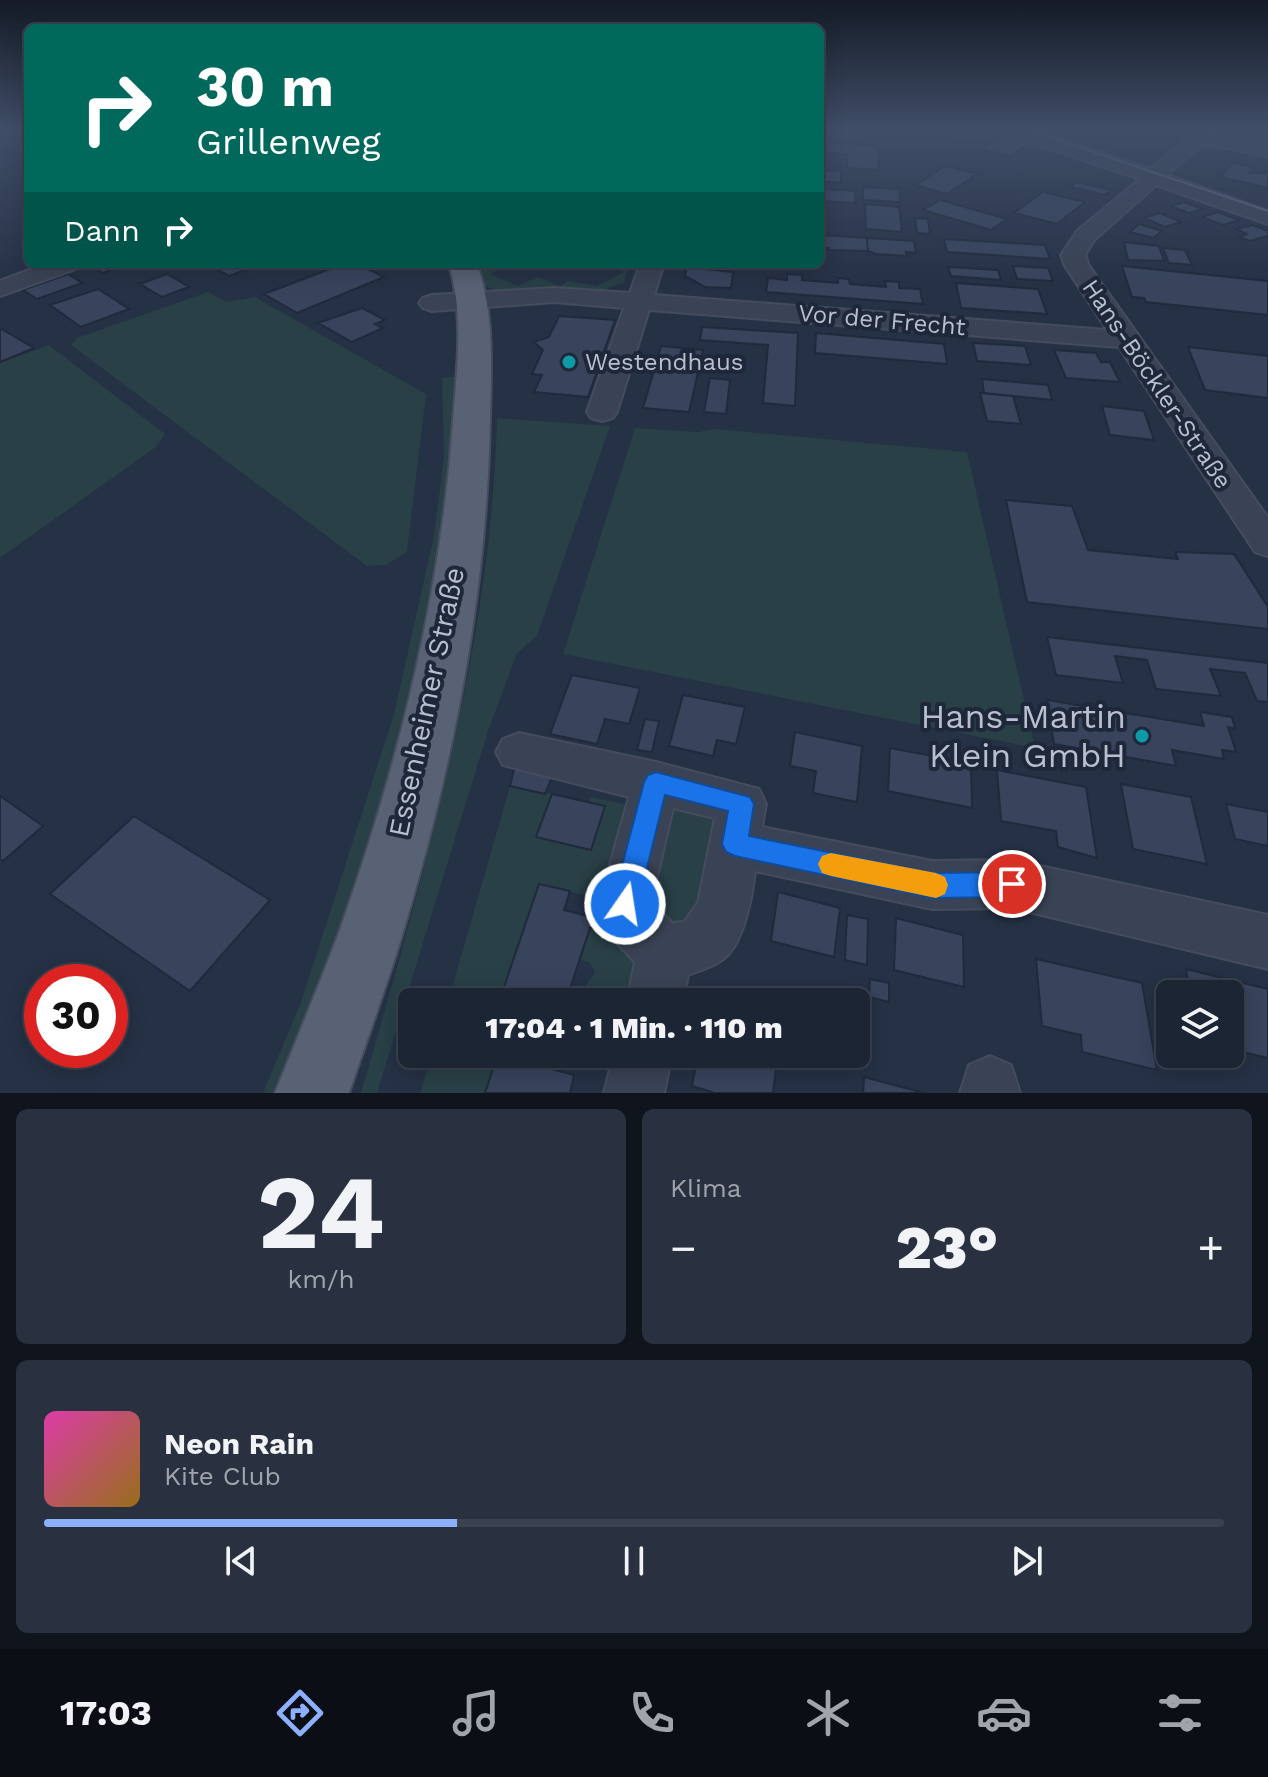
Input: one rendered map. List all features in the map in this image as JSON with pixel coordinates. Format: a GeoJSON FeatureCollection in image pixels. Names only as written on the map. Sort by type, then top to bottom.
{"type":"FeatureCollection","features":[{"type":"Feature","properties":{"kind":"main road","name":"Essenheimer Straße"},"geometry":{"type":"LineString","coordinates":[[312,1093],[378,911],[425,732],[446,627],[468,492],[474,338],[455,289]]}},
{"type":"Feature","properties":{"kind":"street","name":"Hans-Böckler-Straße"},"geometry":{"type":"LineString","coordinates":[[1151,181],[1085,236],[1073,255],[1125,339],[1268,544]]}},
{"type":"Feature","properties":{"kind":"street"},"geometry":{"type":"LineString","coordinates":[[1163,181],[1268,218]]}},
{"type":"Feature","properties":{"kind":"street"},"geometry":{"type":"LineString","coordinates":[[0,289],[56,268]]}},
{"type":"Feature","properties":{"kind":"street"},"geometry":{"type":"LineString","coordinates":[[602,412],[651,268]]}},
{"type":"Feature","properties":{"kind":"street","name":"Essenheimer Straße"},"geometry":{"type":"LineString","coordinates":[[455,289],[640,301]]}},
{"type":"Feature","properties":{"kind":"street","name":"Vor der Frecht"},"geometry":{"type":"LineString","coordinates":[[640,301],[1125,339]]}},
{"type":"Feature","properties":{"kind":"street"},"geometry":{"type":"LineString","coordinates":[[519,752],[656,782],[742,804],[722,906],[708,938],[688,949],[665,950],[639,930],[625,904],[656,782]]}},
{"type":"Feature","properties":{"kind":"street"},"geometry":{"type":"LineString","coordinates":[[735,844],[932,885],[1012,884],[1268,942]]}},
{"type":"Feature","properties":{"kind":"street"},"geometry":{"type":"LineString","coordinates":[[658,988],[665,950]]}},
{"type":"Feature","properties":{"kind":"street"},"geometry":{"type":"LineString","coordinates":[[634,1093],[640,1068]]}},
{"type":"Feature","properties":{"kind":"green space"},"geometry":{"type":"Polygon","coordinates":[[[473,268],[503,268],[490,274],[518,286],[538,277],[560,286],[568,281],[597,286],[624,272],[617,268],[629,268],[623,283],[608,290],[495,290],[480,284],[473,268]]]}},
{"type":"Feature","properties":{"kind":"green space"},"geometry":{"type":"Polygon","coordinates":[[[208,292],[226,302],[255,297],[426,394],[407,552],[386,565],[367,566],[71,345],[77,338],[208,292]]]}},
{"type":"Feature","properties":{"kind":"green space"},"geometry":{"type":"Polygon","coordinates":[[[49,345],[165,434],[156,447],[0,558],[0,363],[49,345]]]}},
{"type":"Feature","properties":{"kind":"green space"},"geometry":{"type":"Polygon","coordinates":[[[457,376],[460,454],[417,712],[288,1093],[263,1093],[301,1002],[394,714],[434,536],[444,457],[442,378],[457,376]]]}},
{"type":"Feature","properties":{"kind":"green space"},"geometry":{"type":"Polygon","coordinates":[[[497,418],[610,426],[537,636],[517,653],[488,731],[409,988],[398,988],[398,1025],[377,1093],[361,1093],[408,928],[450,759],[468,674],[492,503],[497,418]]]}},
{"type":"Feature","properties":{"kind":"green space"},"geometry":{"type":"Polygon","coordinates":[[[635,428],[698,432],[715,429],[967,452],[1035,748],[563,654],[635,428]]]}},
{"type":"Feature","properties":{"kind":"green space"},"geometry":{"type":"Polygon","coordinates":[[[510,786],[552,794],[591,850],[605,806],[588,802],[591,797],[632,806],[612,901],[539,885],[504,986],[511,988],[452,988],[510,786]]]}},
{"type":"Feature","properties":{"kind":"green space"},"geometry":{"type":"Polygon","coordinates":[[[685,808],[721,820],[706,918],[679,934],[646,910],[670,813],[685,808]]]}},
{"type":"Feature","properties":{"kind":"green space"},"geometry":{"type":"Polygon","coordinates":[[[596,918],[613,922],[639,953],[641,988],[585,987],[595,972],[589,962],[580,960],[590,928],[593,928],[596,918]]]}},
{"type":"Feature","properties":{"kind":"green space"},"geometry":{"type":"Polygon","coordinates":[[[428,1068],[494,1068],[485,1093],[420,1093],[428,1068]]]}},
{"type":"Feature","properties":{"kind":"building"},"geometry":{"type":"Polygon","coordinates":[[[922,181],[966,181],[947,194],[915,185],[922,181]]]}},
{"type":"Feature","properties":{"kind":"building"},"geometry":{"type":"Polygon","coordinates":[[[1238,181],[1268,181],[1268,188],[1238,181]]]}},
{"type":"Feature","properties":{"kind":"building"},"geometry":{"type":"Polygon","coordinates":[[[1077,182],[1111,190],[1105,195],[1071,187],[1077,182]]]}},
{"type":"Feature","properties":{"kind":"building"},"geometry":{"type":"Polygon","coordinates":[[[863,187],[899,189],[900,202],[863,200],[863,187]]]}},
{"type":"Feature","properties":{"kind":"building"},"geometry":{"type":"Polygon","coordinates":[[[824,189],[855,191],[856,203],[824,201],[824,189]]]}},
{"type":"Feature","properties":{"kind":"building"},"geometry":{"type":"Polygon","coordinates":[[[1043,192],[1085,202],[1057,224],[1014,213],[1043,192]]]}},
{"type":"Feature","properties":{"kind":"building"},"geometry":{"type":"Polygon","coordinates":[[[940,200],[1007,219],[991,230],[923,210],[940,200]]]}},
{"type":"Feature","properties":{"kind":"building"},"geometry":{"type":"Polygon","coordinates":[[[1184,202],[1203,209],[1189,213],[1171,206],[1184,202]]]}},
{"type":"Feature","properties":{"kind":"building"},"geometry":{"type":"Polygon","coordinates":[[[865,204],[899,207],[902,232],[866,229],[865,204]]]}},
{"type":"Feature","properties":{"kind":"building"},"geometry":{"type":"Polygon","coordinates":[[[1218,212],[1239,220],[1223,225],[1202,217],[1218,212]]]}},
{"type":"Feature","properties":{"kind":"building"},"geometry":{"type":"Polygon","coordinates":[[[1160,213],[1181,222],[1165,227],[1144,218],[1160,213]]]}},
{"type":"Feature","properties":{"kind":"building"},"geometry":{"type":"Polygon","coordinates":[[[915,218],[928,219],[930,234],[917,233],[915,218]]]}},
{"type":"Feature","properties":{"kind":"building"},"geometry":{"type":"Polygon","coordinates":[[[1139,224],[1162,231],[1153,238],[1130,232],[1139,224]]]}},
{"type":"Feature","properties":{"kind":"building"},"geometry":{"type":"Polygon","coordinates":[[[1252,225],[1268,231],[1268,236],[1250,241],[1239,237],[1247,234],[1236,229],[1252,225]]]}},
{"type":"Feature","properties":{"kind":"building"},"geometry":{"type":"Polygon","coordinates":[[[824,235],[867,238],[868,251],[824,247],[824,235]]]}},
{"type":"Feature","properties":{"kind":"building"},"geometry":{"type":"Polygon","coordinates":[[[867,238],[914,241],[916,253],[906,252],[907,256],[876,254],[868,251],[867,238]]]}},
{"type":"Feature","properties":{"kind":"building"},"geometry":{"type":"Polygon","coordinates":[[[944,239],[1045,245],[1050,259],[947,252],[944,239]]]}},
{"type":"Feature","properties":{"kind":"building"},"geometry":{"type":"Polygon","coordinates":[[[1124,242],[1159,246],[1164,261],[1128,260],[1124,242]]]}},
{"type":"Feature","properties":{"kind":"building"},"geometry":{"type":"Polygon","coordinates":[[[1163,248],[1185,250],[1192,265],[1169,263],[1163,248]]]}},
{"type":"Feature","properties":{"kind":"building"},"geometry":{"type":"Polygon","coordinates":[[[1013,266],[1048,268],[1053,281],[1017,279],[1013,266]]]}},
{"type":"Feature","properties":{"kind":"building"},"geometry":{"type":"Polygon","coordinates":[[[1122,266],[1268,281],[1268,315],[1146,302],[1144,298],[1132,297],[1122,266]]]}},
{"type":"Feature","properties":{"kind":"building"},"geometry":{"type":"Polygon","coordinates":[[[948,267],[998,270],[1001,280],[951,276],[948,267]]]}},
{"type":"Feature","properties":{"kind":"building"},"geometry":{"type":"Polygon","coordinates":[[[94,268],[117,268],[103,273],[94,268]]]}},
{"type":"Feature","properties":{"kind":"building"},"geometry":{"type":"Polygon","coordinates":[[[214,268],[250,268],[229,276],[214,268]]]}},
{"type":"Feature","properties":{"kind":"building"},"geometry":{"type":"Polygon","coordinates":[[[332,268],[366,268],[384,277],[297,313],[264,294],[332,268]]]}},
{"type":"Feature","properties":{"kind":"building"},"geometry":{"type":"Polygon","coordinates":[[[687,268],[733,272],[731,288],[705,287],[685,276],[687,268]]]}},
{"type":"Feature","properties":{"kind":"building"},"geometry":{"type":"Polygon","coordinates":[[[68,274],[82,283],[37,299],[23,290],[68,274]]]}},
{"type":"Feature","properties":{"kind":"building"},"geometry":{"type":"Polygon","coordinates":[[[167,274],[189,287],[162,297],[140,284],[167,274]]]}},
{"type":"Feature","properties":{"kind":"building"},"geometry":{"type":"Polygon","coordinates":[[[787,274],[802,275],[802,280],[838,283],[838,278],[849,279],[850,284],[886,287],[885,281],[899,282],[899,288],[920,289],[923,304],[766,292],[768,278],[787,280],[787,274]]]}},
{"type":"Feature","properties":{"kind":"building"},"geometry":{"type":"Polygon","coordinates":[[[956,283],[1038,289],[1047,314],[961,308],[956,283]]]}},
{"type":"Feature","properties":{"kind":"building"},"geometry":{"type":"Polygon","coordinates":[[[98,289],[129,309],[81,327],[50,305],[98,289]]]}},
{"type":"Feature","properties":{"kind":"building"},"geometry":{"type":"Polygon","coordinates":[[[362,308],[385,320],[375,324],[383,328],[352,342],[318,323],[362,308]]]}},
{"type":"Feature","properties":{"kind":"building","name":"Westendhaus"},"geometry":{"type":"Polygon","coordinates":[[[559,316],[615,320],[588,397],[534,392],[542,375],[532,374],[543,350],[534,342],[549,337],[559,316]]]}},
{"type":"Feature","properties":{"kind":"building"},"geometry":{"type":"Polygon","coordinates":[[[702,327],[798,333],[795,406],[763,403],[768,345],[700,340],[702,327]]]}},
{"type":"Feature","properties":{"kind":"building"},"geometry":{"type":"Polygon","coordinates":[[[0,328],[34,348],[0,362],[0,328]]]}},
{"type":"Feature","properties":{"kind":"building"},"geometry":{"type":"Polygon","coordinates":[[[816,333],[944,344],[947,364],[815,353],[816,333]]]}},
{"type":"Feature","properties":{"kind":"building"},"geometry":{"type":"Polygon","coordinates":[[[973,343],[1025,346],[1031,365],[977,361],[973,343]]]}},
{"type":"Feature","properties":{"kind":"building"},"geometry":{"type":"Polygon","coordinates":[[[661,346],[703,350],[689,412],[643,408],[661,346]]]}},
{"type":"Feature","properties":{"kind":"building"},"geometry":{"type":"Polygon","coordinates":[[[1188,347],[1268,356],[1268,398],[1205,390],[1188,347]]]}},
{"type":"Feature","properties":{"kind":"building"},"geometry":{"type":"Polygon","coordinates":[[[1054,350],[1096,353],[1101,362],[1110,362],[1120,382],[1066,378],[1054,350]]]}},
{"type":"Feature","properties":{"kind":"building"},"geometry":{"type":"Polygon","coordinates":[[[710,378],[730,380],[726,414],[704,412],[710,378]]]}},
{"type":"Feature","properties":{"kind":"building"},"geometry":{"type":"Polygon","coordinates":[[[982,379],[1048,385],[1052,400],[984,393],[982,379]]]}},
{"type":"Feature","properties":{"kind":"building"},"geometry":{"type":"Polygon","coordinates":[[[980,393],[1013,396],[1021,424],[987,421],[980,393]]]}},
{"type":"Feature","properties":{"kind":"building"},"geometry":{"type":"Polygon","coordinates":[[[1102,406],[1144,411],[1154,440],[1110,435],[1102,406]]]}},
{"type":"Feature","properties":{"kind":"building"},"geometry":{"type":"Polygon","coordinates":[[[1006,500],[1072,506],[1088,550],[1178,559],[1175,552],[1234,554],[1268,607],[1268,629],[1027,602],[1006,500]]]}},
{"type":"Feature","properties":{"kind":"building"},"geometry":{"type":"Polygon","coordinates":[[[1047,637],[1268,663],[1268,702],[1257,701],[1245,673],[1210,669],[1221,696],[1156,689],[1147,660],[1115,656],[1123,683],[1056,675],[1047,637]]]}},
{"type":"Feature","properties":{"kind":"building"},"geometry":{"type":"Polygon","coordinates":[[[572,675],[640,688],[629,724],[605,719],[597,744],[550,734],[572,675]]]}},
{"type":"Feature","properties":{"kind":"building"},"geometry":{"type":"Polygon","coordinates":[[[683,695],[745,707],[736,744],[717,740],[713,756],[669,746],[683,695]]]}},
{"type":"Feature","properties":{"kind":"building","name":"Hans-Martin Klein GmbH"},"geometry":{"type":"Polygon","coordinates":[[[1047,700],[1204,726],[1200,712],[1232,717],[1235,729],[1228,727],[1236,752],[1222,750],[1224,759],[1172,750],[1176,766],[1054,744],[1047,700]]]}},
{"type":"Feature","properties":{"kind":"building"},"geometry":{"type":"Polygon","coordinates":[[[645,719],[659,721],[652,752],[637,750],[645,719]]]}},
{"type":"Feature","properties":{"kind":"building"},"geometry":{"type":"Polygon","coordinates":[[[795,732],[862,746],[857,802],[813,793],[816,771],[790,766],[795,732]]]}},
{"type":"Feature","properties":{"kind":"building"},"geometry":{"type":"Polygon","coordinates":[[[890,748],[971,763],[972,808],[888,791],[890,748]]]}},
{"type":"Feature","properties":{"kind":"building"},"geometry":{"type":"Polygon","coordinates":[[[516,761],[555,770],[545,794],[510,786],[516,761]]]}},
{"type":"Feature","properties":{"kind":"building"},"geometry":{"type":"Polygon","coordinates":[[[997,770],[1086,787],[1097,858],[1058,847],[1056,831],[1001,821],[997,770]]]}},
{"type":"Feature","properties":{"kind":"building"},"geometry":{"type":"Polygon","coordinates":[[[1121,784],[1191,797],[1207,864],[1133,849],[1121,784]]]}},
{"type":"Feature","properties":{"kind":"building"},"geometry":{"type":"Polygon","coordinates":[[[552,794],[605,806],[591,850],[536,837],[552,794]]]}},
{"type":"Feature","properties":{"kind":"building"},"geometry":{"type":"Polygon","coordinates":[[[0,796],[43,826],[3,861],[0,859],[0,796]]]}},
{"type":"Feature","properties":{"kind":"building"},"geometry":{"type":"Polygon","coordinates":[[[1226,804],[1268,812],[1268,846],[1235,839],[1226,804]]]}},
{"type":"Feature","properties":{"kind":"building"},"geometry":{"type":"Polygon","coordinates":[[[134,816],[270,900],[190,991],[50,894],[134,816]]]}},
{"type":"Feature","properties":{"kind":"building"},"geometry":{"type":"Polygon","coordinates":[[[539,884],[570,891],[564,910],[596,918],[570,988],[504,987],[539,884]]]}},
{"type":"Feature","properties":{"kind":"building"},"geometry":{"type":"Polygon","coordinates":[[[778,892],[840,908],[834,957],[771,941],[778,892]]]}},
{"type":"Feature","properties":{"kind":"building"},"geometry":{"type":"Polygon","coordinates":[[[847,915],[868,919],[867,965],[845,960],[847,915]]]}},
{"type":"Feature","properties":{"kind":"building"},"geometry":{"type":"Polygon","coordinates":[[[896,918],[963,935],[964,987],[894,970],[896,918]]]}},
{"type":"Feature","properties":{"kind":"building"},"geometry":{"type":"Polygon","coordinates":[[[1036,959],[1142,983],[1157,1070],[1082,1052],[1081,1035],[1042,1026],[1036,959]]]}},
{"type":"Feature","properties":{"kind":"building"},"geometry":{"type":"Polygon","coordinates":[[[1186,969],[1231,980],[1188,980],[1186,969]]]}},
{"type":"Feature","properties":{"kind":"building"},"geometry":{"type":"Polygon","coordinates":[[[870,979],[889,983],[889,1002],[870,997],[870,979]]]}},
{"type":"Feature","properties":{"kind":"building"},"geometry":{"type":"Polygon","coordinates":[[[1244,983],[1268,989],[1268,1058],[1244,1052],[1244,983]]]}},
{"type":"Feature","properties":{"kind":"building"},"geometry":{"type":"Polygon","coordinates":[[[493,1068],[548,1068],[574,1075],[570,1093],[485,1093],[493,1068]]]}},
{"type":"Feature","properties":{"kind":"building"},"geometry":{"type":"Polygon","coordinates":[[[695,1068],[776,1068],[773,1093],[715,1093],[692,1086],[695,1068]]]}},
{"type":"Feature","properties":{"kind":"building"},"geometry":{"type":"Polygon","coordinates":[[[864,1077],[924,1093],[863,1093],[864,1077]]]}},
{"type":"Feature","properties":{"kind":"tram line"},"geometry":{"type":"LineString","coordinates":[[1180,181],[1268,211]]}},
{"type":"Feature","properties":{"kind":"slow traffic"},"geometry":{"type":"LineString","coordinates":[[831,864],[936,885]]}},
{"type":"Feature","properties":{"kind":"place","name":"Westendhaus"},"geometry":{"type":"Point","coordinates":[569,362]}},
{"type":"Feature","properties":{"kind":"place","name":"Hans-Martin Klein GmbH"},"geometry":{"type":"Point","coordinates":[1142,736]}},
{"type":"Feature","properties":{"kind":"route"},"geometry":{"type":"LineString","coordinates":[[625,904],[656,782],[742,804],[735,844],[932,885],[1012,884]]}}]}
